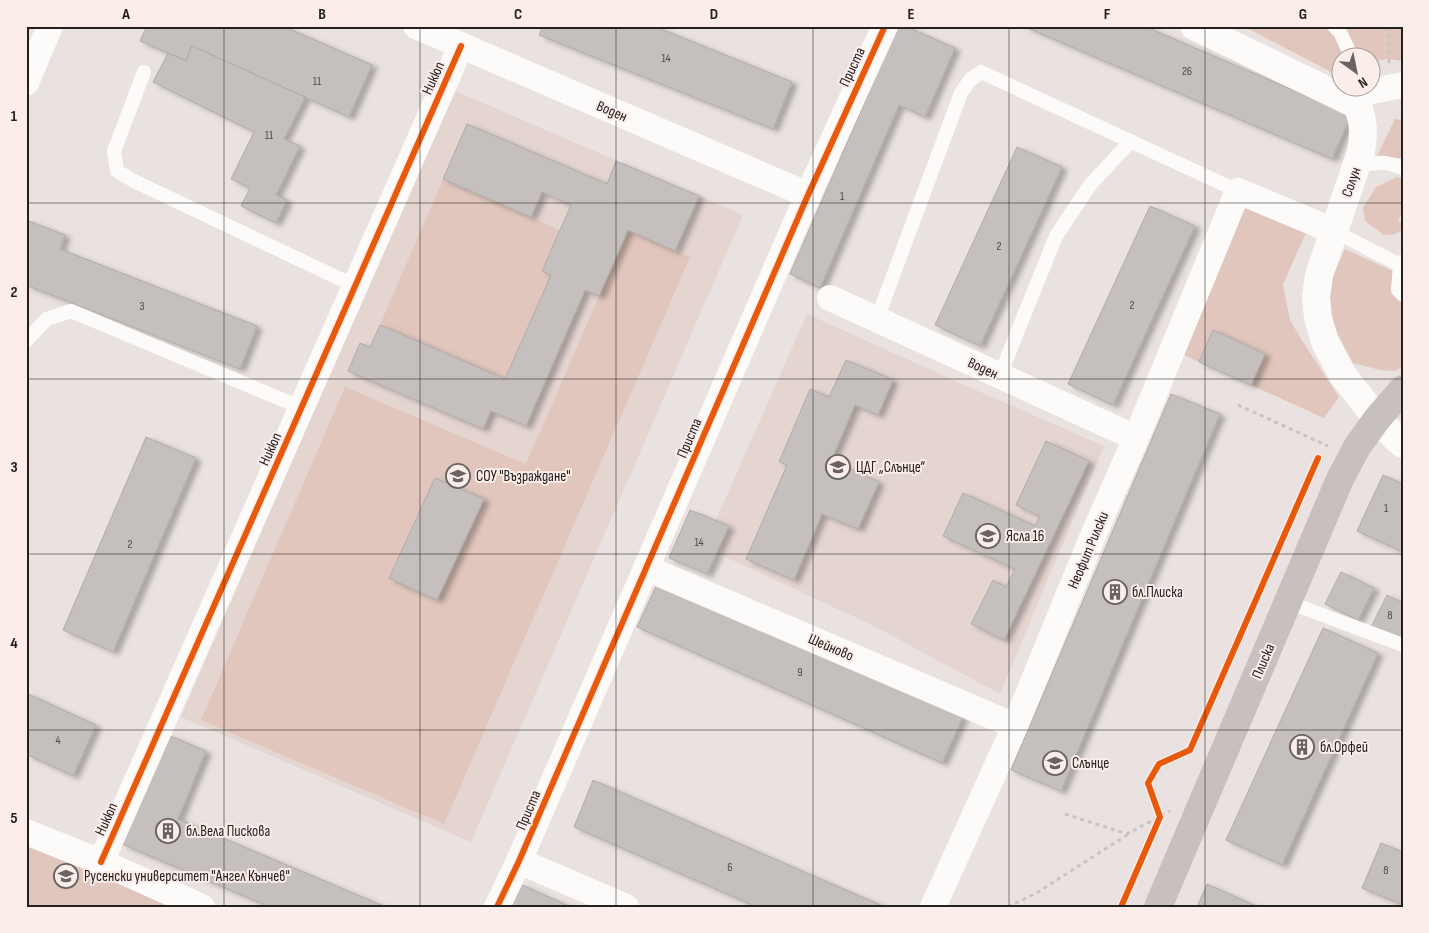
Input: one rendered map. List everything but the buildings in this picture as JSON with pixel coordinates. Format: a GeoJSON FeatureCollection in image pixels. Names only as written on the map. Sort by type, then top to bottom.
{"type":"FeatureCollection","features":[{"type":"Feature","properties":{"kind":"main road","name":"Плиска"},"geometry":{"type":"LineString","coordinates":[[1158,907],[1340,479],[1357,447],[1377,419],[1403,389]]}},
{"type":"Feature","properties":{"kind":"street"},"geometry":{"type":"LineString","coordinates":[[26,83],[50,26]]}},
{"type":"Feature","properties":{"kind":"street","name":"Воден"},"geometry":{"type":"LineString","coordinates":[[416,26],[808,195]]}},
{"type":"Feature","properties":{"kind":"street","name":"Приста"},"geometry":{"type":"LineString","coordinates":[[497,907],[519,862],[808,195],[885,26]]}},
{"type":"Feature","properties":{"kind":"street"},"geometry":{"type":"LineString","coordinates":[[1194,26],[1332,75]]}},
{"type":"Feature","properties":{"kind":"street","name":"Никюп"},"geometry":{"type":"LineString","coordinates":[[101,862],[462,46]]}},
{"type":"Feature","properties":{"kind":"street","name":"Солун"},"geometry":{"type":"LineString","coordinates":[[1372,98],[1362,116],[1364,132],[1361,152],[1318,275],[1316,296],[1318,318],[1325,342],[1342,374],[1377,419]]}},
{"type":"Feature","properties":{"kind":"street"},"geometry":{"type":"LineString","coordinates":[[1238,191],[1334,232]]}},
{"type":"Feature","properties":{"kind":"street","name":"Неофит Рилски"},"geometry":{"type":"LineString","coordinates":[[933,907],[1015,726],[1238,191]]}},
{"type":"Feature","properties":{"kind":"street","name":"Воден"},"geometry":{"type":"LineString","coordinates":[[830,298],[1136,438]]}},
{"type":"Feature","properties":{"kind":"street"},"geometry":{"type":"LineString","coordinates":[[1377,419],[1403,444]]}},
{"type":"Feature","properties":{"kind":"street","name":"Шейново"},"geometry":{"type":"LineString","coordinates":[[646,568],[1015,726]]}},
{"type":"Feature","properties":{"kind":"street"},"geometry":{"type":"LineString","coordinates":[[26,832],[101,862],[202,907]]}},
{"type":"Feature","properties":{"kind":"street"},"geometry":{"type":"LineString","coordinates":[[519,862],[626,907]]}},
{"type":"Feature","properties":{"kind":"lane"},"geometry":{"type":"LineString","coordinates":[[1334,26],[1340,32],[1347,48]]}},
{"type":"Feature","properties":{"kind":"lane"},"geometry":{"type":"LineString","coordinates":[[144,72],[114,151],[118,171],[136,182],[355,286]]}},
{"type":"Feature","properties":{"kind":"lane"},"geometry":{"type":"LineString","coordinates":[[877,319],[962,93],[970,80],[982,72],[1238,191]]}},
{"type":"Feature","properties":{"kind":"lane"},"geometry":{"type":"LineString","coordinates":[[1000,375],[1056,236],[1090,185],[1131,141]]}},
{"type":"Feature","properties":{"kind":"lane"},"geometry":{"type":"LineString","coordinates":[[1356,168],[1374,163],[1390,163],[1403,168]]}},
{"type":"Feature","properties":{"kind":"lane"},"geometry":{"type":"LineString","coordinates":[[1334,232],[1401,263],[1398,290],[1403,296]]}},
{"type":"Feature","properties":{"kind":"lane"},"geometry":{"type":"LineString","coordinates":[[26,341],[48,319],[71,311],[302,408]]}},
{"type":"Feature","properties":{"kind":"lane"},"geometry":{"type":"LineString","coordinates":[[1288,602],[1403,645]]}},
{"type":"Feature","properties":{"kind":"path"},"geometry":{"type":"LineString","coordinates":[[1382,61],[1389,26]]}},
{"type":"Feature","properties":{"kind":"path"},"geometry":{"type":"LineString","coordinates":[[1238,405],[1352,457]]}},
{"type":"Feature","properties":{"kind":"path"},"geometry":{"type":"LineString","coordinates":[[1008,907],[1038,892],[1127,834],[1207,792]]}},
{"type":"Feature","properties":{"kind":"path"},"geometry":{"type":"LineString","coordinates":[[1156,826],[1160,817],[1157,808]]}},
{"type":"Feature","properties":{"kind":"path"},"geometry":{"type":"LineString","coordinates":[[1065,814],[1127,834]]}},
{"type":"Feature","properties":{"kind":"shaded area"},"geometry":{"type":"Polygon","coordinates":[[[1243,26],[1403,26],[1403,61],[1382,60],[1382,48],[1332,48],[1331,72],[1243,26]]]}},
{"type":"Feature","properties":{"kind":"shaded area","name":"СОУ \"Възраждане\""},"geometry":{"type":"Polygon","coordinates":[[[453,90],[743,215],[471,842],[181,717],[453,90]]]}},
{"type":"Feature","properties":{"kind":"shaded area"},"geometry":{"type":"Polygon","coordinates":[[[1395,119],[1403,120],[1403,158],[1376,158],[1395,119]]]}},
{"type":"Feature","properties":{"kind":"shaded area"},"geometry":{"type":"Polygon","coordinates":[[[1397,177],[1403,179],[1403,210],[1398,221],[1403,223],[1403,229],[1395,234],[1384,235],[1365,221],[1363,208],[1376,187],[1397,177]]]}},
{"type":"Feature","properties":{"kind":"shaded area"},"geometry":{"type":"Polygon","coordinates":[[[443,179],[560,230],[542,271],[551,275],[505,379],[380,325],[443,179]]]}},
{"type":"Feature","properties":{"kind":"shaded area"},"geometry":{"type":"Polygon","coordinates":[[[1244,206],[1306,233],[1283,284],[1290,320],[1339,397],[1324,418],[1251,385],[1265,354],[1213,330],[1199,362],[1178,352],[1244,206]]]}},
{"type":"Feature","properties":{"kind":"shaded area"},"geometry":{"type":"Polygon","coordinates":[[[628,230],[690,257],[444,824],[201,720],[345,387],[526,464],[628,230]],[[435,478],[389,577],[437,600],[483,500],[435,478]]]}},
{"type":"Feature","properties":{"kind":"shaded area"},"geometry":{"type":"Polygon","coordinates":[[[1345,249],[1395,272],[1403,300],[1403,366],[1395,371],[1380,370],[1353,363],[1329,317],[1327,289],[1345,249]]]}},
{"type":"Feature","properties":{"kind":"shaded area"},"geometry":{"type":"Polygon","coordinates":[[[807,314],[1104,446],[1000,694],[872,625],[704,547],[807,314]]]}},
{"type":"Feature","properties":{"kind":"shaded area","name":"Русенски университет \"Ангел Кънчев\""},"geometry":{"type":"Polygon","coordinates":[[[26,845],[186,907],[26,907],[26,845]]]}},
{"type":"Feature","properties":{"kind":"cycle path"},"geometry":{"type":"LineString","coordinates":[[497,907],[519,861],[808,195],[885,26]]}},
{"type":"Feature","properties":{"kind":"cycle path"},"geometry":{"type":"LineString","coordinates":[[101,862],[461,46]]}},
{"type":"Feature","properties":{"kind":"cycle path"},"geometry":{"type":"LineString","coordinates":[[1121,907],[1160,817],[1148,783],[1159,764],[1190,750],[1318,458]]}},
{"type":"Feature","properties":{"kind":"place","name":"ЦДГ „Слънце“"},"geometry":{"type":"Point","coordinates":[838,467]}},
{"type":"Feature","properties":{"kind":"place","name":"СОУ \"Възраждане\""},"geometry":{"type":"Point","coordinates":[458,476]}},
{"type":"Feature","properties":{"kind":"place","name":"Ясла 16"},"geometry":{"type":"Point","coordinates":[988,536]}},
{"type":"Feature","properties":{"kind":"place","name":"бл.Плиска"},"geometry":{"type":"Point","coordinates":[1115,592]}},
{"type":"Feature","properties":{"kind":"place","name":"бл.Орфей"},"geometry":{"type":"Point","coordinates":[1302,747]}},
{"type":"Feature","properties":{"kind":"place","name":"Слънце"},"geometry":{"type":"Point","coordinates":[1055,763]}},
{"type":"Feature","properties":{"kind":"place","name":"бл.Вела Пискова"},"geometry":{"type":"Point","coordinates":[168,831]}},
{"type":"Feature","properties":{"kind":"place","name":"Русенски университет \"Ангел Кънчев\""},"geometry":{"type":"Point","coordinates":[66,876]}}]}
